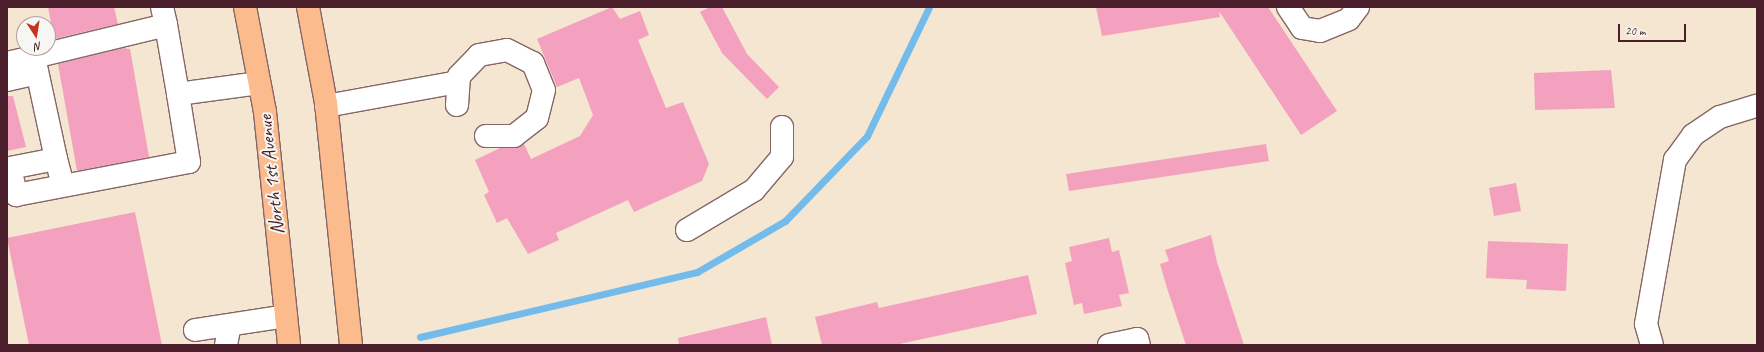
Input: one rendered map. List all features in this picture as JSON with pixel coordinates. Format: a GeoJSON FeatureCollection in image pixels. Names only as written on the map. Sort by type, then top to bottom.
{"type":"FeatureCollection","features":[{"type":"Feature","properties":{"kind":"main road","name":"North 1st Avenue"},"geometry":{"type":"LineString","coordinates":[[245,7],[259,83],[289,345]]}},
{"type":"Feature","properties":{"kind":"main road"},"geometry":{"type":"LineString","coordinates":[[308,7],[326,106],[351,345]]}},
{"type":"Feature","properties":{"kind":"street"},"geometry":{"type":"LineString","coordinates":[[1288,7],[1302,28],[1320,31],[1349,19],[1358,7]]}},
{"type":"Feature","properties":{"kind":"street"},"geometry":{"type":"LineString","coordinates":[[7,80],[36,65],[164,16],[189,162],[16,195],[10,168],[56,158]]}},
{"type":"Feature","properties":{"kind":"street"},"geometry":{"type":"LineString","coordinates":[[457,105],[458,82],[467,64],[492,50],[521,55],[541,76],[543,104],[537,118],[514,136],[486,136]]}},
{"type":"Feature","properties":{"kind":"street"},"geometry":{"type":"LineString","coordinates":[[7,62],[36,65]]}},
{"type":"Feature","properties":{"kind":"street"},"geometry":{"type":"LineString","coordinates":[[36,65],[63,185]]}},
{"type":"Feature","properties":{"kind":"street"},"geometry":{"type":"LineString","coordinates":[[326,106],[458,82]]}},
{"type":"Feature","properties":{"kind":"street"},"geometry":{"type":"LineString","coordinates":[[178,94],[259,83]]}},
{"type":"Feature","properties":{"kind":"street"},"geometry":{"type":"LineString","coordinates":[[1652,345],[1646,324],[1675,160],[1693,135],[1720,117],[1757,106]]}},
{"type":"Feature","properties":{"kind":"street"},"geometry":{"type":"LineString","coordinates":[[687,230],[754,190],[782,157],[782,127]]}},
{"type":"Feature","properties":{"kind":"street"},"geometry":{"type":"LineString","coordinates":[[195,330],[228,335],[286,316]]}},
{"type":"Feature","properties":{"kind":"street"},"geometry":{"type":"LineString","coordinates":[[1109,345],[1137,339],[1139,345]]}},
{"type":"Feature","properties":{"kind":"building"},"geometry":{"type":"Polygon","coordinates":[[[48,7],[114,7],[118,24],[56,39],[56,16],[50,16],[48,7]]]}},
{"type":"Feature","properties":{"kind":"building"},"geometry":{"type":"Polygon","coordinates":[[[612,7],[620,19],[640,11],[649,35],[638,40],[666,108],[683,102],[709,164],[702,181],[634,212],[628,200],[556,233],[559,240],[528,254],[507,218],[497,223],[484,195],[489,192],[475,160],[500,148],[524,144],[531,159],[580,136],[593,115],[579,78],[557,87],[537,39],[612,7]]]}},
{"type":"Feature","properties":{"kind":"building"},"geometry":{"type":"Polygon","coordinates":[[[710,7],[722,7],[747,54],[779,87],[767,99],[722,53],[700,12],[710,7]]]}},
{"type":"Feature","properties":{"kind":"building"},"geometry":{"type":"Polygon","coordinates":[[[1096,7],[1268,7],[1337,111],[1301,135],[1219,11],[1220,17],[1102,36],[1096,7]]]}},
{"type":"Feature","properties":{"kind":"building"},"geometry":{"type":"Polygon","coordinates":[[[123,48],[130,49],[149,157],[77,171],[58,64],[123,48]]]}},
{"type":"Feature","properties":{"kind":"building"},"geometry":{"type":"Polygon","coordinates":[[[1611,70],[1615,108],[1535,110],[1534,73],[1611,70]]]}},
{"type":"Feature","properties":{"kind":"building"},"geometry":{"type":"Polygon","coordinates":[[[7,96],[13,96],[26,147],[7,151],[7,96]]]}},
{"type":"Feature","properties":{"kind":"building"},"geometry":{"type":"Polygon","coordinates":[[[1266,144],[1269,161],[1069,191],[1066,174],[1266,144]]]}},
{"type":"Feature","properties":{"kind":"building"},"geometry":{"type":"Polygon","coordinates":[[[1516,183],[1521,211],[1494,216],[1489,188],[1516,183]]]}},
{"type":"Feature","properties":{"kind":"building"},"geometry":{"type":"Polygon","coordinates":[[[135,212],[162,345],[29,345],[7,238],[135,212]]]}},
{"type":"Feature","properties":{"kind":"building"},"geometry":{"type":"Polygon","coordinates":[[[1211,235],[1217,262],[1244,345],[1186,345],[1167,288],[1160,264],[1169,261],[1165,250],[1211,235]]]}},
{"type":"Feature","properties":{"kind":"building"},"geometry":{"type":"Polygon","coordinates":[[[1109,238],[1112,252],[1119,250],[1129,293],[1119,295],[1122,306],[1084,314],[1082,303],[1074,305],[1065,263],[1072,261],[1069,247],[1109,238]]]}},
{"type":"Feature","properties":{"kind":"building"},"geometry":{"type":"Polygon","coordinates":[[[1488,241],[1568,244],[1566,291],[1526,289],[1527,280],[1486,278],[1488,241]]]}},
{"type":"Feature","properties":{"kind":"building"},"geometry":{"type":"Polygon","coordinates":[[[1028,275],[1037,314],[895,345],[822,345],[815,317],[877,302],[879,308],[1028,275]]]}},
{"type":"Feature","properties":{"kind":"building"},"geometry":{"type":"Polygon","coordinates":[[[766,317],[772,345],[679,345],[678,338],[766,317]]]}},
{"type":"Feature","properties":{"kind":"waterway"},"geometry":{"type":"LineString","coordinates":[[420,337],[697,272],[785,221],[867,136],[929,7]]}}]}
